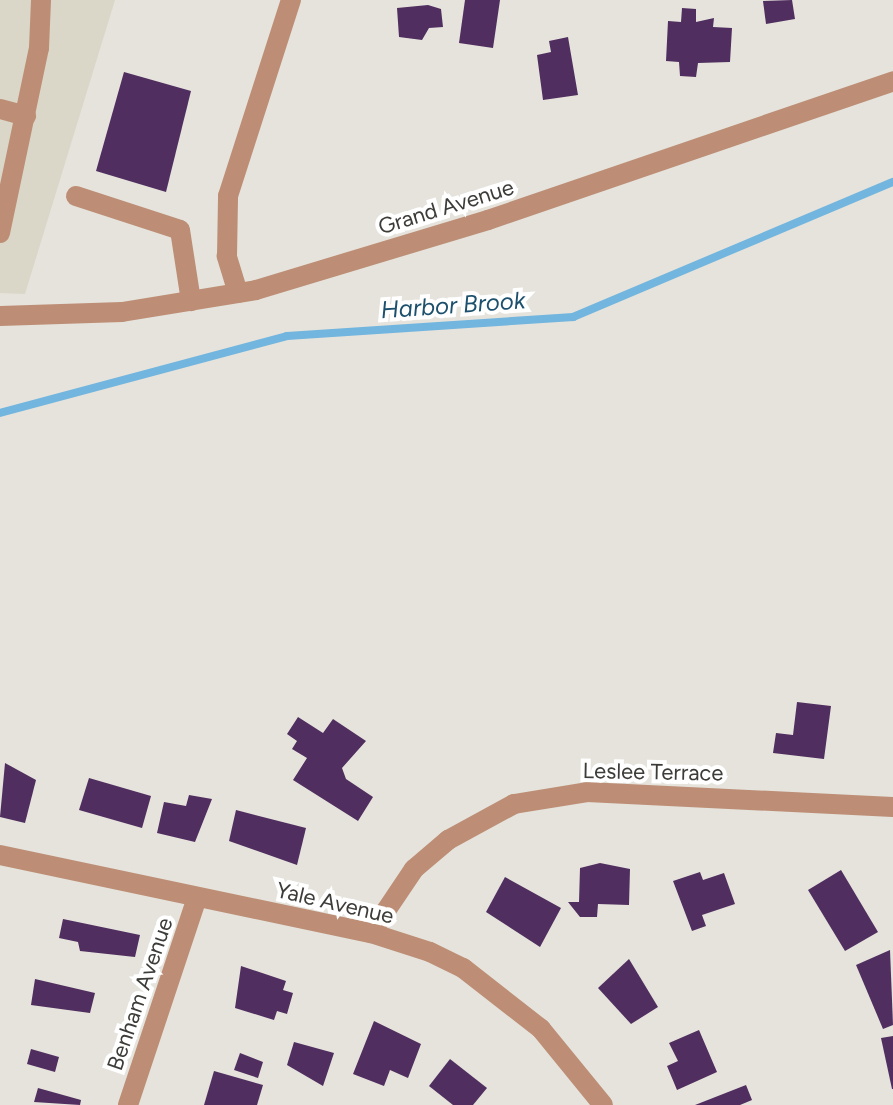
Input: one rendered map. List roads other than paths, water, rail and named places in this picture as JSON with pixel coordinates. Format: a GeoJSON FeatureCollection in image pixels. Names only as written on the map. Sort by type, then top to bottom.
{"type":"FeatureCollection","features":[{"type":"Feature","properties":{"kind":"street"},"geometry":{"type":"LineString","coordinates":[[0,233],[26,116],[41,0]]}},
{"type":"Feature","properties":{"kind":"street"},"geometry":{"type":"LineString","coordinates":[[238,293],[227,256],[228,196],[291,0]]}},
{"type":"Feature","properties":{"kind":"street","name":"Grand Avenue"},"geometry":{"type":"LineString","coordinates":[[0,316],[191,301],[238,293],[488,220],[893,81]]}},
{"type":"Feature","properties":{"kind":"street"},"geometry":{"type":"LineString","coordinates":[[0,109],[26,116]]}},
{"type":"Feature","properties":{"kind":"street"},"geometry":{"type":"LineString","coordinates":[[76,196],[180,230],[191,301]]}},
{"type":"Feature","properties":{"kind":"street","name":"Leslee Terrace"},"geometry":{"type":"LineString","coordinates":[[371,933],[414,869],[448,840],[514,804],[587,792],[893,807]]}},
{"type":"Feature","properties":{"kind":"street","name":"Yale Avenue"},"geometry":{"type":"LineString","coordinates":[[0,855],[371,933],[463,968],[541,1029],[603,1105]]}},
{"type":"Feature","properties":{"kind":"street","name":"Benham Avenue"},"geometry":{"type":"LineString","coordinates":[[128,1105],[197,898]]}},
{"type":"Feature","properties":{"kind":"waterway","name":"Harbor Brook"},"geometry":{"type":"LineString","coordinates":[[0,413],[287,336],[573,317],[893,182]]}}]}
